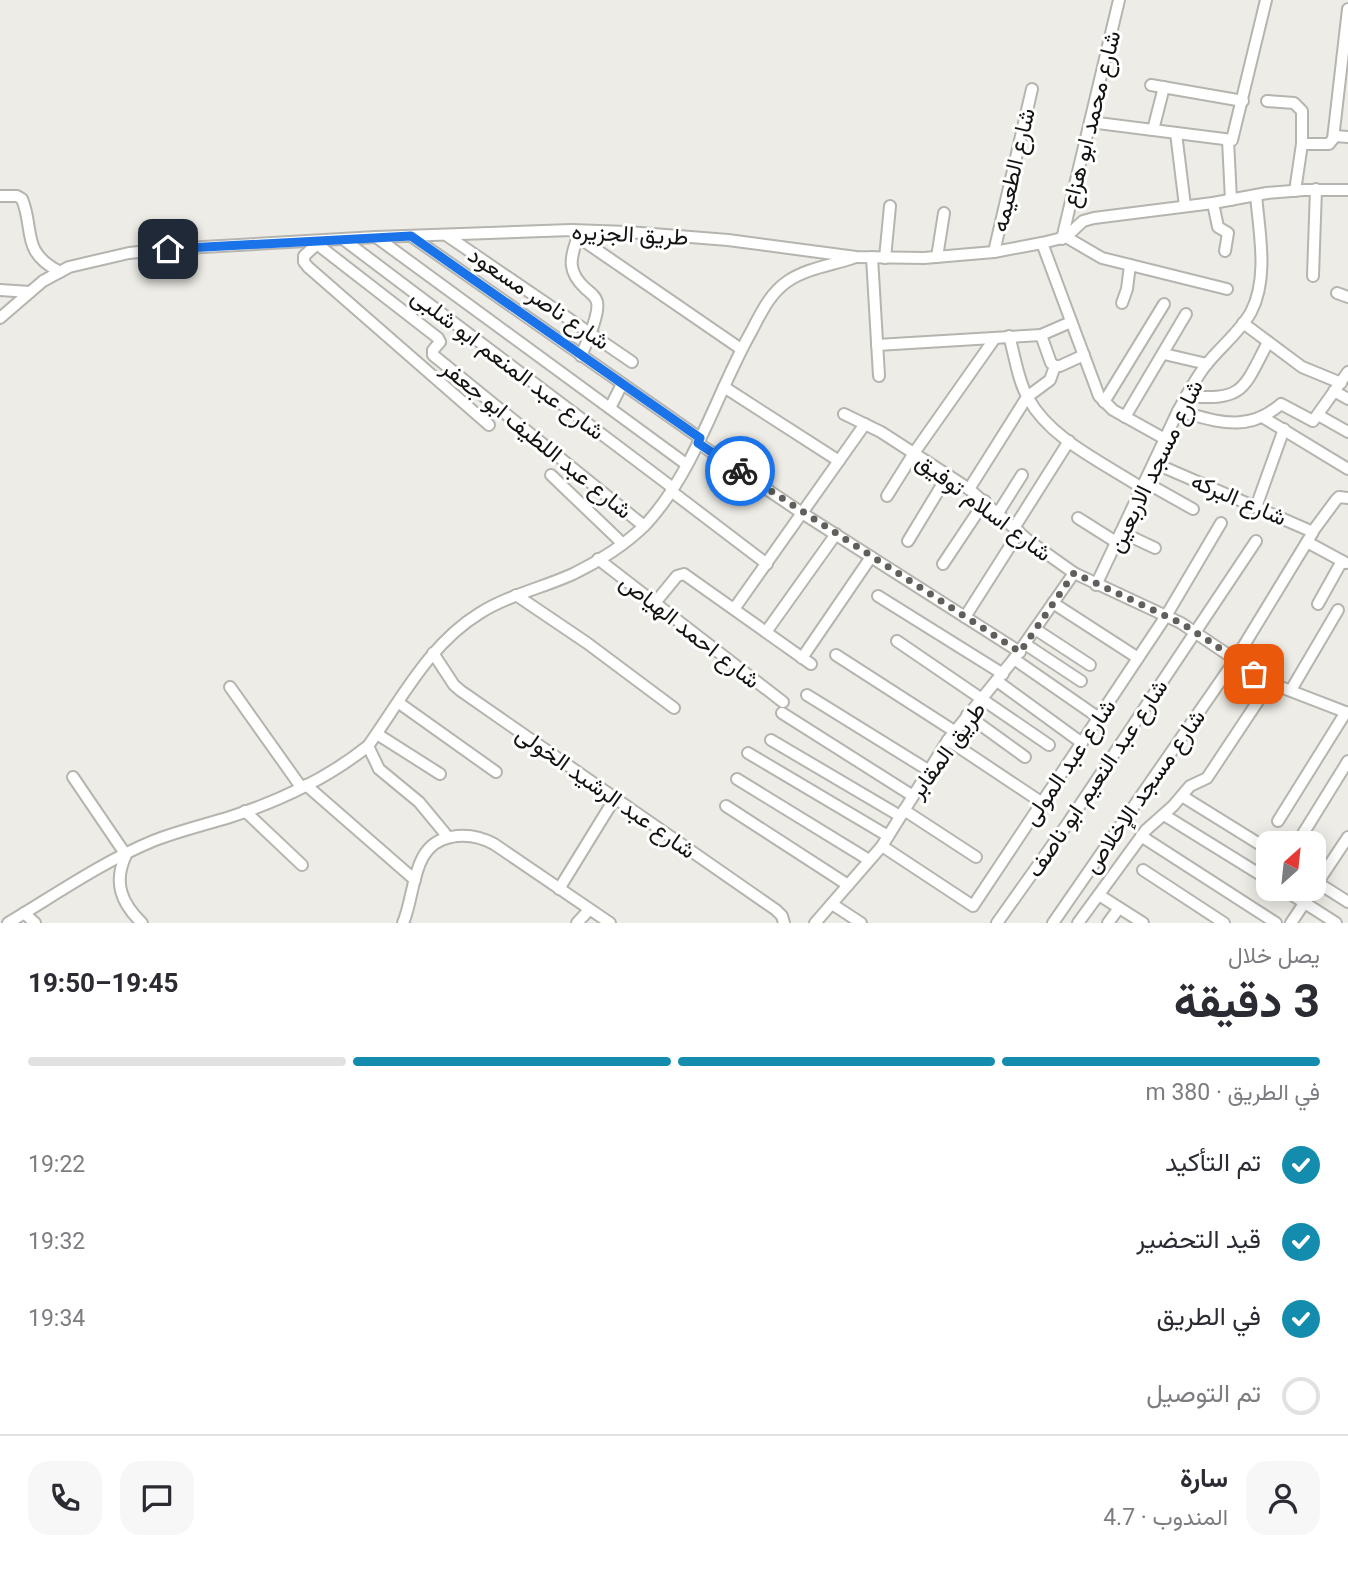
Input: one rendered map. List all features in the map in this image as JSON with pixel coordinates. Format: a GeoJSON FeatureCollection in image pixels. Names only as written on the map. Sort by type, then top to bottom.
{"type":"FeatureCollection","features":[{"type":"Feature","properties":{"kind":"street","name":"شارع محمد ابو هزاع"},"geometry":{"type":"LineString","coordinates":[[1064,238],[1119,0]]}},
{"type":"Feature","properties":{"kind":"street"},"geometry":{"type":"LineString","coordinates":[[1231,200],[1230,140],[1266,0]]}},
{"type":"Feature","properties":{"kind":"street"},"geometry":{"type":"LineString","coordinates":[[1333,139],[1348,9]]}},
{"type":"Feature","properties":{"kind":"street"},"geometry":{"type":"LineString","coordinates":[[1151,85],[1242,101]]}},
{"type":"Feature","properties":{"kind":"street"},"geometry":{"type":"LineString","coordinates":[[1153,130],[1164,87]]}},
{"type":"Feature","properties":{"kind":"street","name":"شارع الطعيمه"},"geometry":{"type":"LineString","coordinates":[[994,252],[1031,89]]}},
{"type":"Feature","properties":{"kind":"street"},"geometry":{"type":"LineString","coordinates":[[1267,101],[1294,103],[1300,108],[1303,118],[1302,144],[1295,191]]}},
{"type":"Feature","properties":{"kind":"street"},"geometry":{"type":"LineString","coordinates":[[1090,122],[1230,140]]}},
{"type":"Feature","properties":{"kind":"street"},"geometry":{"type":"LineString","coordinates":[[1176,133],[1185,206]]}},
{"type":"Feature","properties":{"kind":"street"},"geometry":{"type":"LineString","coordinates":[[1302,144],[1329,144],[1336,136],[1348,137]]}},
{"type":"Feature","properties":{"kind":"street"},"geometry":{"type":"LineString","coordinates":[[1313,276],[1316,189]]}},
{"type":"Feature","properties":{"kind":"street","name":"طريق الجزيره"},"geometry":{"type":"LineString","coordinates":[[0,317],[60,272],[88,261],[129,253],[376,237],[579,234],[728,240],[856,257],[937,257],[994,252],[1064,238],[1088,219],[1262,194],[1316,189],[1348,190]]}},
{"type":"Feature","properties":{"kind":"street","name":"شارع مسجد الاربعين"},"geometry":{"type":"LineString","coordinates":[[1096,585],[1186,396],[1207,364],[1252,310],[1261,270],[1262,194]]}},
{"type":"Feature","properties":{"kind":"street"},"geometry":{"type":"LineString","coordinates":[[0,197],[17,196],[22,199],[34,249],[45,263],[60,272]]}},
{"type":"Feature","properties":{"kind":"street"},"geometry":{"type":"LineString","coordinates":[[1213,203],[1218,227],[1228,233],[1225,251]]}},
{"type":"Feature","properties":{"kind":"street"},"geometry":{"type":"LineString","coordinates":[[885,258],[890,206]]}},
{"type":"Feature","properties":{"kind":"street"},"geometry":{"type":"LineString","coordinates":[[937,257],[944,213]]}},
{"type":"Feature","properties":{"kind":"street"},"geometry":{"type":"LineString","coordinates":[[581,356],[597,312],[597,302],[573,275],[572,257],[579,234],[741,349]]}},
{"type":"Feature","properties":{"kind":"street","name":"شارع ناصر مسعود"},"geometry":{"type":"LineString","coordinates":[[446,235],[632,362]]}},
{"type":"Feature","properties":{"kind":"street"},"geometry":{"type":"LineString","coordinates":[[411,236],[802,513],[1020,652],[1082,681]]}},
{"type":"Feature","properties":{"kind":"street"},"geometry":{"type":"LineString","coordinates":[[376,237],[686,464]]}},
{"type":"Feature","properties":{"kind":"street"},"geometry":{"type":"LineString","coordinates":[[1064,238],[1095,255],[1227,289]]}},
{"type":"Feature","properties":{"kind":"street","name":"شارع عبد المنعم ابو شلبى"},"geometry":{"type":"LineString","coordinates":[[344,239],[766,564]]}},
{"type":"Feature","properties":{"kind":"street"},"geometry":{"type":"LineString","coordinates":[[315,243],[304,256],[308,267],[489,425]]}},
{"type":"Feature","properties":{"kind":"street","name":"شارع عبد اللطيف ابو جعفر"},"geometry":{"type":"LineString","coordinates":[[315,243],[439,339],[433,355],[645,526]]}},
{"type":"Feature","properties":{"kind":"street"},"geometry":{"type":"LineString","coordinates":[[1042,243],[1104,402],[1165,439]]}},
{"type":"Feature","properties":{"kind":"street"},"geometry":{"type":"LineString","coordinates":[[8,923],[151,842],[245,811],[304,786],[341,766],[368,747],[433,653],[453,632],[477,614],[516,595],[573,574],[645,526],[672,490],[766,304],[784,284],[802,274],[856,257]]}},
{"type":"Feature","properties":{"kind":"street"},"geometry":{"type":"LineString","coordinates":[[872,257],[879,376]]}},
{"type":"Feature","properties":{"kind":"street"},"geometry":{"type":"LineString","coordinates":[[1122,303],[1128,289],[1130,265]]}},
{"type":"Feature","properties":{"kind":"street"},"geometry":{"type":"LineString","coordinates":[[0,289],[30,292]]}},
{"type":"Feature","properties":{"kind":"street"},"geometry":{"type":"LineString","coordinates":[[1337,293],[1348,297]]}},
{"type":"Feature","properties":{"kind":"street"},"geometry":{"type":"LineString","coordinates":[[1104,402],[1164,304]]}},
{"type":"Feature","properties":{"kind":"street"},"geometry":{"type":"LineString","coordinates":[[1125,417],[1186,314]]}},
{"type":"Feature","properties":{"kind":"street"},"geometry":{"type":"LineString","coordinates":[[877,345],[1041,335],[1071,322]]}},
{"type":"Feature","properties":{"kind":"street"},"geometry":{"type":"LineString","coordinates":[[1243,323],[1302,367],[1337,387],[1348,399]]}},
{"type":"Feature","properties":{"kind":"street"},"geometry":{"type":"LineString","coordinates":[[533,352],[545,331]]}},
{"type":"Feature","properties":{"kind":"street"},"geometry":{"type":"LineString","coordinates":[[1041,335],[1051,363],[1055,366],[1084,355]]}},
{"type":"Feature","properties":{"kind":"street"},"geometry":{"type":"LineString","coordinates":[[1009,337],[1027,397],[1046,421],[1069,441],[1143,485],[1193,509]]}},
{"type":"Feature","properties":{"kind":"street"},"geometry":{"type":"LineString","coordinates":[[887,496],[995,338]]}},
{"type":"Feature","properties":{"kind":"street"},"geometry":{"type":"LineString","coordinates":[[1186,396],[1220,398],[1239,390],[1250,377],[1268,342]]}},
{"type":"Feature","properties":{"kind":"street"},"geometry":{"type":"LineString","coordinates":[[1164,354],[1207,364]]}},
{"type":"Feature","properties":{"kind":"street"},"geometry":{"type":"LineString","coordinates":[[969,489],[1027,397],[1050,380],[1055,366]]}},
{"type":"Feature","properties":{"kind":"street"},"geometry":{"type":"LineString","coordinates":[[1178,411],[1234,424],[1249,423],[1264,418],[1282,404],[1311,421],[1348,372]]}},
{"type":"Feature","properties":{"kind":"street"},"geometry":{"type":"LineString","coordinates":[[610,408],[622,384]]}},
{"type":"Feature","properties":{"kind":"street"},"geometry":{"type":"LineString","coordinates":[[724,387],[839,461]]}},
{"type":"Feature","properties":{"kind":"street","name":"شارع اسلام توفيق"},"geometry":{"type":"LineString","coordinates":[[844,414],[914,453],[969,489],[1074,573],[1196,632],[1270,683],[1347,712]]}},
{"type":"Feature","properties":{"kind":"street"},"geometry":{"type":"LineString","coordinates":[[1318,415],[1348,432]]}},
{"type":"Feature","properties":{"kind":"street"},"geometry":{"type":"LineString","coordinates":[[1264,418],[1348,470]]}},
{"type":"Feature","properties":{"kind":"street"},"geometry":{"type":"LineString","coordinates":[[734,609],[865,424]]}},
{"type":"Feature","properties":{"kind":"street"},"geometry":{"type":"LineString","coordinates":[[1256,507],[1284,429]]}},
{"type":"Feature","properties":{"kind":"street"},"geometry":{"type":"LineString","coordinates":[[965,617],[1069,441]]}},
{"type":"Feature","properties":{"kind":"street","name":"شارع البركه"},"geometry":{"type":"LineString","coordinates":[[1154,463],[1313,531],[1235,660]]}},
{"type":"Feature","properties":{"kind":"street"},"geometry":{"type":"LineString","coordinates":[[551,475],[622,543]]}},
{"type":"Feature","properties":{"kind":"street"},"geometry":{"type":"LineString","coordinates":[[908,541],[948,475]]}},
{"type":"Feature","properties":{"kind":"street"},"geometry":{"type":"LineString","coordinates":[[998,513],[1022,475]]}},
{"type":"Feature","properties":{"kind":"street"},"geometry":{"type":"LineString","coordinates":[[1313,531],[1339,497],[1348,498]]}},
{"type":"Feature","properties":{"kind":"street"},"geometry":{"type":"LineString","coordinates":[[943,564],[985,501]]}},
{"type":"Feature","properties":{"kind":"street"},"geometry":{"type":"LineString","coordinates":[[1078,518],[1119,537],[1154,548]]}},
{"type":"Feature","properties":{"kind":"street","name":"شارع عبد المولى"},"geometry":{"type":"LineString","coordinates":[[885,841],[972,906],[1166,616],[1221,523]]}},
{"type":"Feature","properties":{"kind":"street"},"geometry":{"type":"LineString","coordinates":[[766,632],[836,534]]}},
{"type":"Feature","properties":{"kind":"street","name":"شارع عبد النعيم ابو ناصف"},"geometry":{"type":"LineString","coordinates":[[997,923],[1068,823],[1256,541]]}},
{"type":"Feature","properties":{"kind":"street"},"geometry":{"type":"LineString","coordinates":[[1307,542],[1345,563],[1318,604]]}},
{"type":"Feature","properties":{"kind":"street"},"geometry":{"type":"LineString","coordinates":[[654,604],[681,573],[807,661],[871,557]]}},
{"type":"Feature","properties":{"kind":"street","name":"شارع احمد الهياص"},"geometry":{"type":"LineString","coordinates":[[598,559],[782,708],[913,796]]}},
{"type":"Feature","properties":{"kind":"street","name":"طريق المقابر"},"geometry":{"type":"LineString","coordinates":[[815,923],[885,841],[951,736],[1020,652],[1074,573]]}},
{"type":"Feature","properties":{"kind":"street"},"geometry":{"type":"LineString","coordinates":[[516,595],[587,643],[674,708]]}},
{"type":"Feature","properties":{"kind":"street"},"geometry":{"type":"LineString","coordinates":[[878,596],[1000,678],[1082,743]]}},
{"type":"Feature","properties":{"kind":"street"},"geometry":{"type":"LineString","coordinates":[[1053,603],[1138,658]]}},
{"type":"Feature","properties":{"kind":"street"},"geometry":{"type":"LineString","coordinates":[[1291,691],[1338,610]]}},
{"type":"Feature","properties":{"kind":"street"},"geometry":{"type":"LineString","coordinates":[[1035,629],[1090,665]]}},
{"type":"Feature","properties":{"kind":"street"},"geometry":{"type":"LineString","coordinates":[[897,641],[1049,745]]}},
{"type":"Feature","properties":{"kind":"street"},"geometry":{"type":"LineString","coordinates":[[1020,652],[1099,718]]}},
{"type":"Feature","properties":{"kind":"street","name":"شارع عبد الرشيد الخولى"},"geometry":{"type":"LineString","coordinates":[[433,653],[461,691],[776,910],[785,923]]}},
{"type":"Feature","properties":{"kind":"street"},"geometry":{"type":"LineString","coordinates":[[836,655],[1041,803]]}},
{"type":"Feature","properties":{"kind":"street","name":"شارع مسجد الإخلاص"},"geometry":{"type":"LineString","coordinates":[[1053,923],[1235,660]]}},
{"type":"Feature","properties":{"kind":"street"},"geometry":{"type":"LineString","coordinates":[[1078,923],[1141,836],[1190,786],[1207,778],[1270,683]]}},
{"type":"Feature","properties":{"kind":"street"},"geometry":{"type":"LineString","coordinates":[[230,687],[304,786],[415,880]]}},
{"type":"Feature","properties":{"kind":"street"},"geometry":{"type":"LineString","coordinates":[[807,695],[928,770]]}},
{"type":"Feature","properties":{"kind":"street"},"geometry":{"type":"LineString","coordinates":[[399,703],[496,772]]}},
{"type":"Feature","properties":{"kind":"street"},"geometry":{"type":"LineString","coordinates":[[1278,821],[1347,712]]}},
{"type":"Feature","properties":{"kind":"street"},"geometry":{"type":"LineString","coordinates":[[967,715],[1025,757]]}},
{"type":"Feature","properties":{"kind":"street"},"geometry":{"type":"LineString","coordinates":[[377,734],[440,775]]}},
{"type":"Feature","properties":{"kind":"street"},"geometry":{"type":"LineString","coordinates":[[771,740],[976,858]]}},
{"type":"Feature","properties":{"kind":"street"},"geometry":{"type":"LineString","coordinates":[[368,747],[379,769],[419,802],[447,837]]}},
{"type":"Feature","properties":{"kind":"street"},"geometry":{"type":"LineString","coordinates":[[748,753],[885,841]]}},
{"type":"Feature","properties":{"kind":"street"},"geometry":{"type":"LineString","coordinates":[[1305,831],[1348,761]]}},
{"type":"Feature","properties":{"kind":"street"},"geometry":{"type":"LineString","coordinates":[[72,777],[126,855]]}},
{"type":"Feature","properties":{"kind":"street"},"geometry":{"type":"LineString","coordinates":[[737,779],[869,860]]}},
{"type":"Feature","properties":{"kind":"street"},"geometry":{"type":"LineString","coordinates":[[1182,796],[1256,842]]}},
{"type":"Feature","properties":{"kind":"street"},"geometry":{"type":"LineString","coordinates":[[559,889],[615,798]]}},
{"type":"Feature","properties":{"kind":"street"},"geometry":{"type":"LineString","coordinates":[[726,806],[848,885]]}},
{"type":"Feature","properties":{"kind":"street"},"geometry":{"type":"LineString","coordinates":[[245,811],[302,865]]}},
{"type":"Feature","properties":{"kind":"street"},"geometry":{"type":"LineString","coordinates":[[1164,815],[1256,872]]}},
{"type":"Feature","properties":{"kind":"street"},"geometry":{"type":"LineString","coordinates":[[403,923],[409,910],[418,866],[425,853],[435,843],[447,837],[471,836],[487,840],[610,923]]}},
{"type":"Feature","properties":{"kind":"street"},"geometry":{"type":"LineString","coordinates":[[1141,836],[1276,923]]}},
{"type":"Feature","properties":{"kind":"street"},"geometry":{"type":"LineString","coordinates":[[1326,870],[1348,838]]}},
{"type":"Feature","properties":{"kind":"street"},"geometry":{"type":"LineString","coordinates":[[126,855],[119,872],[120,890],[127,907],[142,923]]}},
{"type":"Feature","properties":{"kind":"street"},"geometry":{"type":"LineString","coordinates":[[1143,870],[1224,923]]}},
{"type":"Feature","properties":{"kind":"street"},"geometry":{"type":"LineString","coordinates":[[1326,890],[1348,902]]}},
{"type":"Feature","properties":{"kind":"street"},"geometry":{"type":"LineString","coordinates":[[1098,895],[1138,922]]}},
{"type":"Feature","properties":{"kind":"street"},"geometry":{"type":"LineString","coordinates":[[1292,923],[1305,902],[1336,923]]}},
{"type":"Feature","properties":{"kind":"street"},"geometry":{"type":"LineString","coordinates":[[832,904],[861,923]]}},
{"type":"Feature","properties":{"kind":"street"},"geometry":{"type":"LineString","coordinates":[[1108,923],[1119,908]]}},
{"type":"Feature","properties":{"kind":"street"},"geometry":{"type":"LineString","coordinates":[[577,923],[589,910]]}},
{"type":"Feature","properties":{"kind":"street"},"geometry":{"type":"LineString","coordinates":[[24,913],[35,923]]}},
{"type":"Feature","properties":{"kind":"way so far"},"geometry":{"type":"LineString","coordinates":[[740,471],[1020,652],[1074,573],[1181,623],[1254,674]]}},
{"type":"Feature","properties":{"kind":"route"},"geometry":{"type":"LineString","coordinates":[[168,249],[411,236],[700,438],[698,443],[740,471]]}}]}
